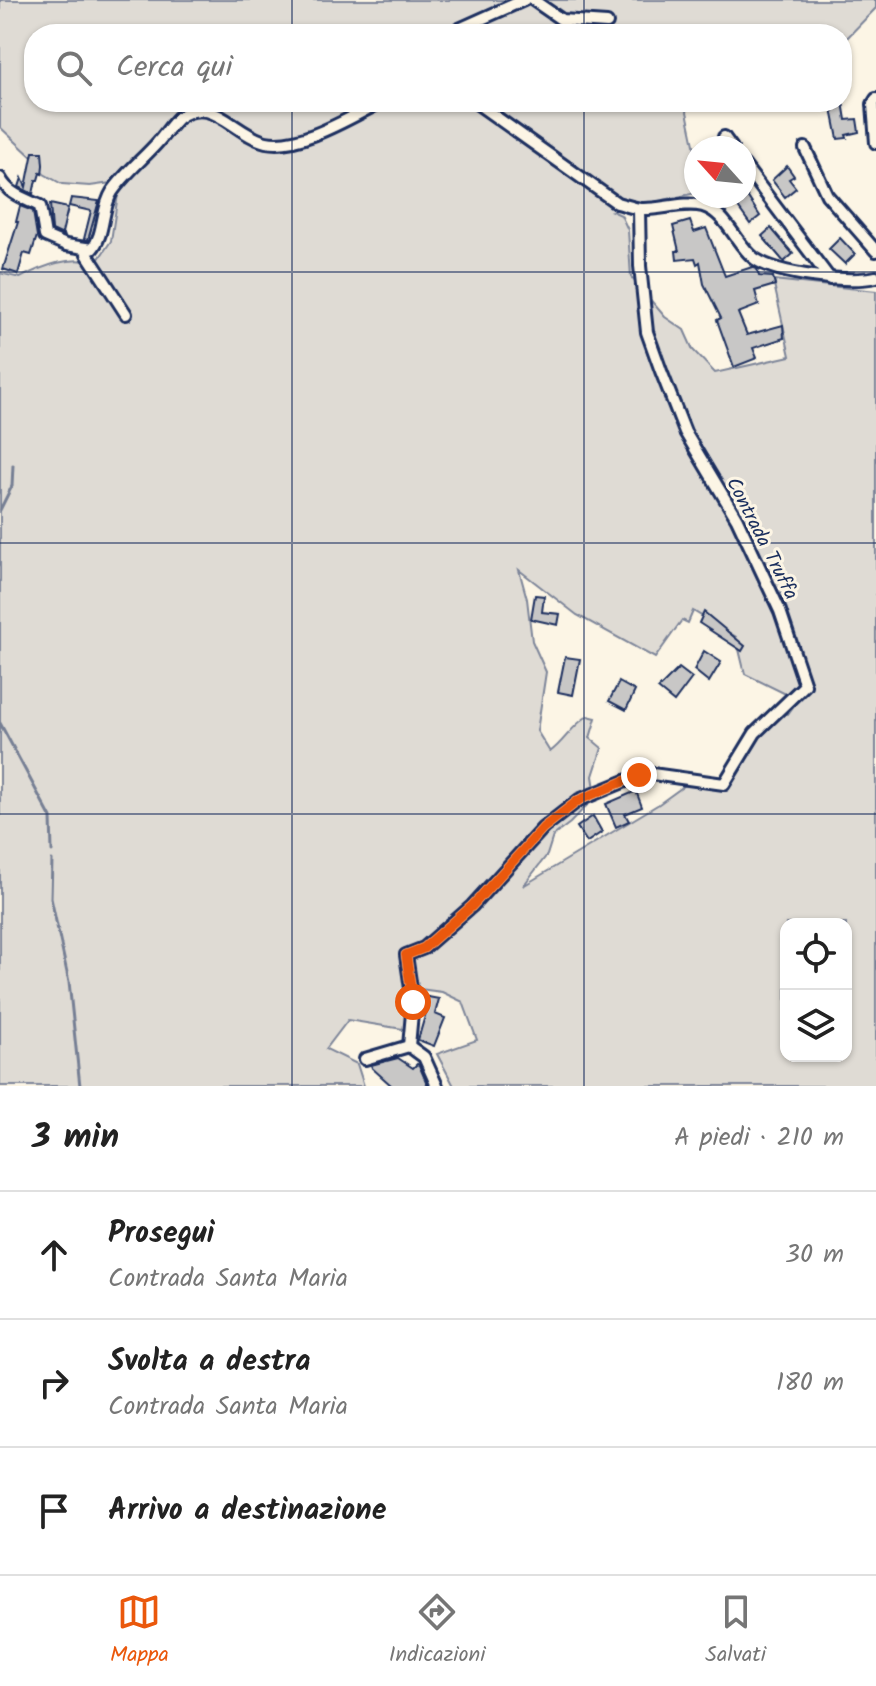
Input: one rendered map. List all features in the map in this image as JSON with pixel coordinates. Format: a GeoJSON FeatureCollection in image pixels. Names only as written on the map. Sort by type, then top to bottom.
{"type":"FeatureCollection","features":[{"type":"Feature","properties":{"kind":"street"},"geometry":{"type":"LineString","coordinates":[[470,24],[524,0]]}},
{"type":"Feature","properties":{"kind":"street"},"geometry":{"type":"LineString","coordinates":[[533,0],[562,20],[607,23]]}},
{"type":"Feature","properties":{"kind":"street"},"geometry":{"type":"LineString","coordinates":[[876,99],[873,104],[876,143]]}},
{"type":"Feature","properties":{"kind":"street"},"geometry":{"type":"LineString","coordinates":[[0,178],[5,188],[16,196],[40,206],[45,236],[66,245],[92,249],[98,242],[112,193],[176,120],[188,112]]}},
{"type":"Feature","properties":{"kind":"street"},"geometry":{"type":"LineString","coordinates":[[215,112],[258,140],[282,142],[328,128],[361,112]]}},
{"type":"Feature","properties":{"kind":"street"},"geometry":{"type":"LineString","coordinates":[[489,112],[603,195],[639,209],[705,206],[716,213],[755,259],[777,267],[849,281],[876,277]]}},
{"type":"Feature","properties":{"kind":"street"},"geometry":{"type":"LineString","coordinates":[[805,148],[827,195],[876,251]]}},
{"type":"Feature","properties":{"kind":"street"},"geometry":{"type":"LineString","coordinates":[[756,181],[830,279]]}},
{"type":"Feature","properties":{"kind":"street","name":"Contrada Truffa"},"geometry":{"type":"LineString","coordinates":[[409,1046],[413,1002],[406,955],[424,948],[472,906],[543,828],[579,800],[645,773],[724,784],[755,733],[805,685],[780,611],[737,519],[685,432],[656,358],[646,319],[640,266],[639,209]]}},
{"type":"Feature","properties":{"kind":"street"},"geometry":{"type":"LineString","coordinates":[[87,254],[126,314]]}},
{"type":"Feature","properties":{"kind":"street"},"geometry":{"type":"LineString","coordinates":[[365,1059],[409,1046],[424,1057],[437,1086]]}},
{"type":"Feature","properties":{"kind":"shaded area"},"geometry":{"type":"Polygon","coordinates":[[[0,0],[876,0],[876,8],[852,33],[852,24],[24,24],[24,112],[687,112],[692,136],[684,136],[684,196],[612,211],[621,215],[628,230],[631,277],[665,317],[684,330],[693,350],[715,373],[790,356],[773,280],[876,291],[876,1086],[454,1086],[437,1054],[477,1040],[463,1002],[442,992],[411,988],[409,1030],[348,1020],[326,1049],[357,1064],[364,1086],[0,1086],[0,273],[20,278],[67,261],[96,263],[111,241],[121,174],[111,183],[90,186],[62,184],[44,174],[33,158],[0,127],[0,0]],[[519,570],[527,599],[532,641],[546,672],[537,731],[550,752],[582,720],[588,716],[596,718],[590,738],[602,748],[593,776],[596,796],[553,836],[547,855],[523,886],[659,804],[695,778],[715,788],[728,783],[742,748],[756,725],[775,714],[788,714],[798,700],[745,674],[736,637],[693,611],[688,623],[682,620],[655,658],[577,615],[519,570]]]}},
{"type":"Feature","properties":{"kind":"building"},"geometry":{"type":"Polygon","coordinates":[[[833,112],[845,112],[846,120],[857,119],[859,132],[838,139],[833,112]]]}},
{"type":"Feature","properties":{"kind":"building"},"geometry":{"type":"Polygon","coordinates":[[[33,152],[42,152],[43,165],[33,194],[19,187],[22,178],[26,187],[33,152]]]}},
{"type":"Feature","properties":{"kind":"building"},"geometry":{"type":"Polygon","coordinates":[[[787,166],[794,176],[789,179],[796,188],[785,197],[772,180],[787,166]]]}},
{"type":"Feature","properties":{"kind":"building"},"geometry":{"type":"Polygon","coordinates":[[[71,198],[99,201],[88,240],[84,239],[91,211],[69,206],[71,198]]]}},
{"type":"Feature","properties":{"kind":"building"},"geometry":{"type":"Polygon","coordinates":[[[50,204],[68,208],[62,233],[65,236],[52,230],[50,204]]]}},
{"type":"Feature","properties":{"kind":"building"},"geometry":{"type":"Polygon","coordinates":[[[20,206],[33,211],[37,236],[31,255],[24,253],[18,274],[3,269],[20,206]]]}},
{"type":"Feature","properties":{"kind":"building"},"geometry":{"type":"Polygon","coordinates":[[[739,208],[755,208],[760,216],[750,224],[739,208]]]}},
{"type":"Feature","properties":{"kind":"building"},"geometry":{"type":"Polygon","coordinates":[[[690,221],[694,232],[706,228],[725,276],[752,267],[757,269],[759,276],[773,277],[775,285],[755,291],[759,305],[738,313],[747,335],[783,325],[784,338],[753,348],[757,358],[734,367],[717,320],[721,318],[704,284],[700,262],[697,264],[695,258],[677,260],[676,251],[679,251],[673,226],[690,221]]]}},
{"type":"Feature","properties":{"kind":"building"},"geometry":{"type":"Polygon","coordinates":[[[771,228],[793,254],[784,262],[762,236],[771,228]]]}},
{"type":"Feature","properties":{"kind":"building"},"geometry":{"type":"Polygon","coordinates":[[[840,238],[855,254],[845,264],[829,249],[840,238]]]}},
{"type":"Feature","properties":{"kind":"building"},"geometry":{"type":"Polygon","coordinates":[[[535,595],[544,596],[542,612],[560,614],[558,625],[531,619],[535,595]]]}},
{"type":"Feature","properties":{"kind":"building"},"geometry":{"type":"Polygon","coordinates":[[[704,612],[745,646],[742,651],[699,623],[704,612]]]}},
{"type":"Feature","properties":{"kind":"building"},"geometry":{"type":"Polygon","coordinates":[[[704,651],[721,662],[709,682],[694,670],[704,651]]]}},
{"type":"Feature","properties":{"kind":"building"},"geometry":{"type":"Polygon","coordinates":[[[565,657],[580,659],[573,695],[558,692],[565,657]]]}},
{"type":"Feature","properties":{"kind":"building"},"geometry":{"type":"Polygon","coordinates":[[[679,668],[692,678],[674,702],[658,689],[679,668]]]}},
{"type":"Feature","properties":{"kind":"building"},"geometry":{"type":"Polygon","coordinates":[[[619,682],[635,691],[626,710],[609,701],[619,682]]]}},
{"type":"Feature","properties":{"kind":"building"},"geometry":{"type":"Polygon","coordinates":[[[636,791],[642,807],[625,814],[629,821],[616,827],[606,804],[636,791]]]}},
{"type":"Feature","properties":{"kind":"building"},"geometry":{"type":"Polygon","coordinates":[[[593,816],[602,832],[587,842],[577,827],[593,816]]]}},
{"type":"Feature","properties":{"kind":"building"},"geometry":{"type":"Polygon","coordinates":[[[423,996],[439,999],[435,1014],[445,1018],[434,1046],[418,1040],[427,1009],[421,1007],[423,996]]]}},
{"type":"Feature","properties":{"kind":"building"},"geometry":{"type":"Polygon","coordinates":[[[398,1058],[413,1068],[419,1065],[428,1086],[392,1086],[371,1065],[398,1058]]]}},
{"type":"Feature","properties":{"kind":"waterway"},"geometry":{"type":"LineString","coordinates":[[0,510],[12,486],[13,465]]}},
{"type":"Feature","properties":{"kind":"waterway"},"geometry":{"type":"LineString","coordinates":[[0,723],[51,818],[52,851]]}},
{"type":"Feature","properties":{"kind":"waterway"},"geometry":{"type":"LineString","coordinates":[[52,860],[51,898],[69,982],[80,1086]]}},
{"type":"Feature","properties":{"kind":"route"},"geometry":{"type":"LineString","coordinates":[[413,1002],[406,955],[412,950],[424,948],[472,906],[543,828],[579,800],[639,775]]}}]}
